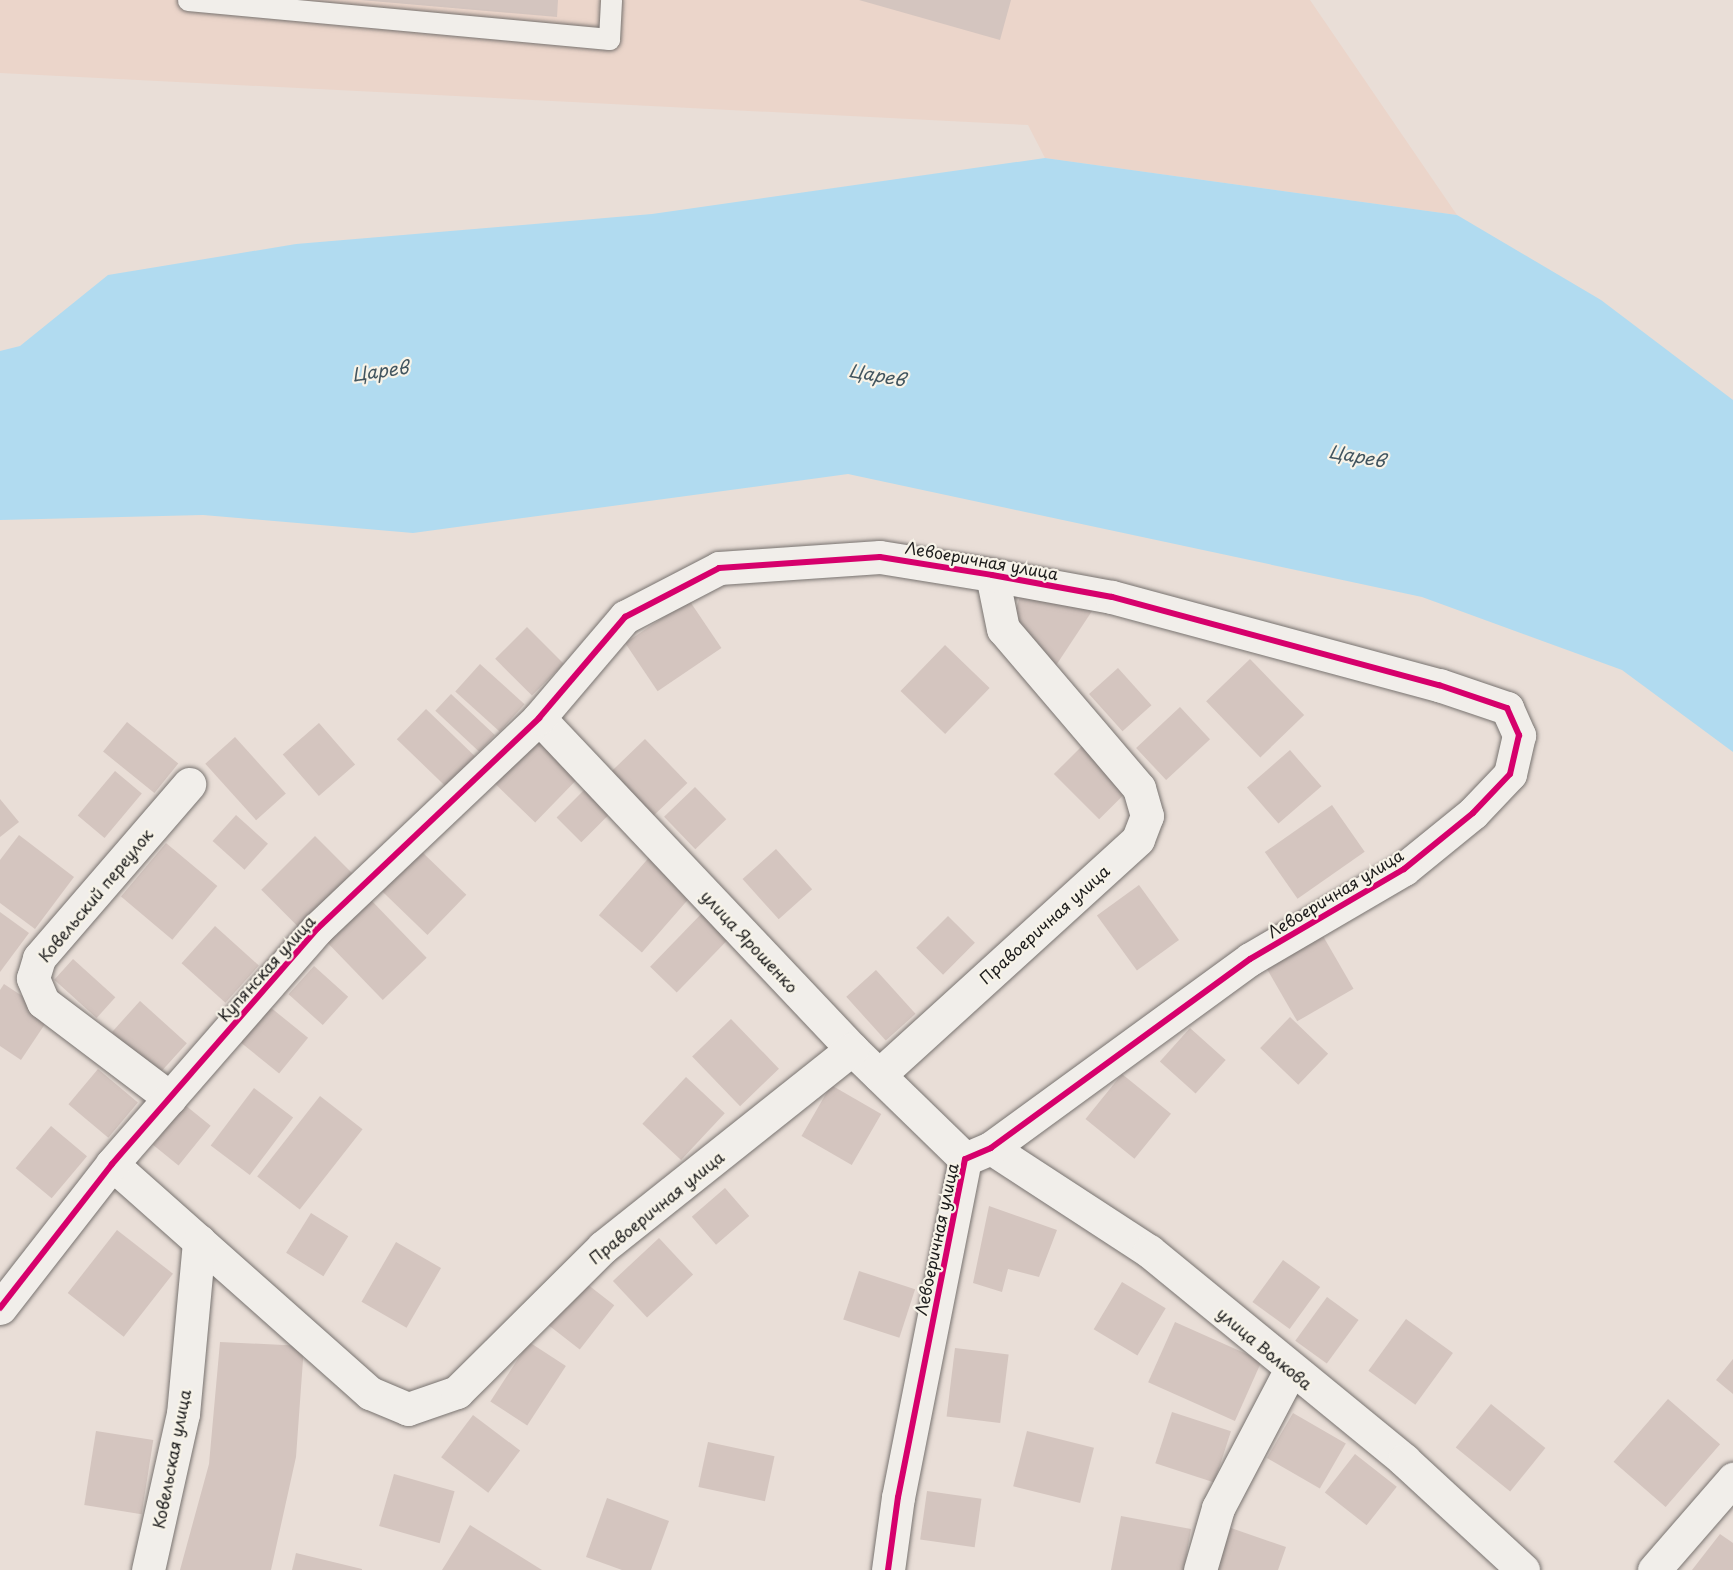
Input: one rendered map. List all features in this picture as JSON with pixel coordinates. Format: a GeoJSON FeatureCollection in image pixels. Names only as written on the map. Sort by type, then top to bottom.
{"type":"FeatureCollection","features":[{"type":"Feature","properties":{"kind":"street","name":"Левоеричная улица"},"geometry":{"type":"LineString","coordinates":[[625,617],[719,568],[880,557],[992,574],[1112,597],[1439,685],[1507,708],[1519,735],[1510,774],[1473,813],[1404,869],[1250,959],[978,1153],[898,1497],[888,1570]]}},
{"type":"Feature","properties":{"kind":"street","name":"Правоеричная улица"},"geometry":{"type":"LineString","coordinates":[[879,1075],[1138,839],[1147,816],[1139,788],[1003,629],[992,574]]}},
{"type":"Feature","properties":{"kind":"street","name":"Купянская улица"},"geometry":{"type":"LineString","coordinates":[[0,1308],[112,1164],[318,928],[539,718],[625,617]]}},
{"type":"Feature","properties":{"kind":"street","name":"улица Ярошенко"},"geometry":{"type":"LineString","coordinates":[[539,718],[852,1049],[879,1075],[978,1153]]}},
{"type":"Feature","properties":{"kind":"street","name":"Ковельский переулок"},"geometry":{"type":"LineString","coordinates":[[170,1098],[43,1002],[33,978],[39,958],[189,784]]}},
{"type":"Feature","properties":{"kind":"street","name":"Правоеричная улица"},"geometry":{"type":"LineString","coordinates":[[199,1241],[370,1393],[408,1409],[457,1392],[603,1247],[852,1049]]}},
{"type":"Feature","properties":{"kind":"street","name":"улица Волкова"},"geometry":{"type":"LineString","coordinates":[[978,1153],[1149,1251],[1290,1371],[1404,1460],[1523,1570]]}},
{"type":"Feature","properties":{"kind":"street"},"geometry":{"type":"LineString","coordinates":[[112,1164],[199,1241]]}},
{"type":"Feature","properties":{"kind":"street","name":"Ковельская улица"},"geometry":{"type":"LineString","coordinates":[[148,1570],[183,1414],[199,1241]]}},
{"type":"Feature","properties":{"kind":"street"},"geometry":{"type":"LineString","coordinates":[[1200,1570],[1218,1508],[1290,1371]]}},
{"type":"Feature","properties":{"kind":"street"},"geometry":{"type":"LineString","coordinates":[[1654,1570],[1733,1479]]}},
{"type":"Feature","properties":{"kind":"lane"},"geometry":{"type":"LineString","coordinates":[[188,0],[609,39],[611,0]]}},
{"type":"Feature","properties":{"kind":"shaded area"},"geometry":{"type":"Polygon","coordinates":[[[0,0],[1310,0],[1457,215],[1045,158],[1028,125],[0,73],[0,0]]]}},
{"type":"Feature","properties":{"kind":"water","name":"Царев"},"geometry":{"type":"Polygon","coordinates":[[[1045,158],[1457,215],[1601,300],[1733,400],[1733,752],[1622,670],[1422,597],[848,474],[413,533],[203,515],[0,520],[0,351],[20,346],[108,275],[296,244],[652,214],[1045,158]]]}},
{"type":"Feature","properties":{"kind":"building"},"geometry":{"type":"Polygon","coordinates":[[[360,0],[558,0],[557,17],[360,0]]]}},
{"type":"Feature","properties":{"kind":"building"},"geometry":{"type":"Polygon","coordinates":[[[859,0],[1011,0],[1000,40],[859,0]]]}},
{"type":"Feature","properties":{"kind":"building"},"geometry":{"type":"Polygon","coordinates":[[[1022,591],[1096,605],[1051,673],[1010,626],[1022,591]]]}},
{"type":"Feature","properties":{"kind":"building"},"geometry":{"type":"Polygon","coordinates":[[[689,600],[721,648],[658,691],[625,643],[689,600]]]}},
{"type":"Feature","properties":{"kind":"building"},"geometry":{"type":"Polygon","coordinates":[[[527,627],[564,664],[532,696],[495,659],[527,627]]]}},
{"type":"Feature","properties":{"kind":"building"},"geometry":{"type":"Polygon","coordinates":[[[945,645],[990,688],[945,734],[901,691],[945,645]]]}},
{"type":"Feature","properties":{"kind":"building"},"geometry":{"type":"Polygon","coordinates":[[[1250,659],[1304,715],[1260,757],[1206,701],[1250,659]]]}},
{"type":"Feature","properties":{"kind":"building"},"geometry":{"type":"Polygon","coordinates":[[[480,664],[525,704],[500,732],[455,691],[480,664]]]}},
{"type":"Feature","properties":{"kind":"building"},"geometry":{"type":"Polygon","coordinates":[[[1118,668],[1151,705],[1122,731],[1089,694],[1118,668]]]}},
{"type":"Feature","properties":{"kind":"building"},"geometry":{"type":"Polygon","coordinates":[[[451,694],[495,735],[479,752],[435,711],[451,694]]]}},
{"type":"Feature","properties":{"kind":"building"},"geometry":{"type":"Polygon","coordinates":[[[1180,707],[1210,739],[1166,780],[1136,748],[1180,707]]]}},
{"type":"Feature","properties":{"kind":"building"},"geometry":{"type":"Polygon","coordinates":[[[426,709],[475,756],[446,786],[397,739],[426,709]]]}},
{"type":"Feature","properties":{"kind":"building"},"geometry":{"type":"Polygon","coordinates":[[[127,722],[178,764],[154,793],[103,752],[127,722]]]}},
{"type":"Feature","properties":{"kind":"building"},"geometry":{"type":"Polygon","coordinates":[[[319,723],[355,765],[319,796],[283,754],[319,723]]]}},
{"type":"Feature","properties":{"kind":"building"},"geometry":{"type":"Polygon","coordinates":[[[235,737],[286,793],[256,820],[205,764],[235,737]]]}},
{"type":"Feature","properties":{"kind":"building"},"geometry":{"type":"Polygon","coordinates":[[[538,739],[578,778],[535,822],[495,784],[538,739]]]}},
{"type":"Feature","properties":{"kind":"building"},"geometry":{"type":"Polygon","coordinates":[[[645,739],[687,783],[649,820],[607,776],[645,739]]]}},
{"type":"Feature","properties":{"kind":"building"},"geometry":{"type":"Polygon","coordinates":[[[1085,743],[1130,788],[1099,819],[1054,774],[1085,743]]]}},
{"type":"Feature","properties":{"kind":"building"},"geometry":{"type":"Polygon","coordinates":[[[1290,750],[1321,786],[1278,824],[1247,787],[1290,750]]]}},
{"type":"Feature","properties":{"kind":"building"},"geometry":{"type":"Polygon","coordinates":[[[115,771],[142,793],[105,838],[78,815],[115,771]]]}},
{"type":"Feature","properties":{"kind":"building"},"geometry":{"type":"Polygon","coordinates":[[[587,787],[612,812],[581,842],[557,817],[587,787]]]}},
{"type":"Feature","properties":{"kind":"building"},"geometry":{"type":"Polygon","coordinates":[[[695,787],[726,819],[695,849],[664,817],[695,787]]]}},
{"type":"Feature","properties":{"kind":"building"},"geometry":{"type":"Polygon","coordinates":[[[0,799],[19,822],[0,837],[0,799]]]}},
{"type":"Feature","properties":{"kind":"building"},"geometry":{"type":"Polygon","coordinates":[[[1332,805],[1365,852],[1298,899],[1265,852],[1332,805]]]}},
{"type":"Feature","properties":{"kind":"building"},"geometry":{"type":"Polygon","coordinates":[[[236,815],[268,844],[245,870],[213,841],[236,815]]]}},
{"type":"Feature","properties":{"kind":"building"},"geometry":{"type":"Polygon","coordinates":[[[19,835],[74,877],[35,929],[0,903],[0,860],[19,835]]]}},
{"type":"Feature","properties":{"kind":"building"},"geometry":{"type":"Polygon","coordinates":[[[315,836],[353,874],[299,928],[261,890],[315,836]]]}},
{"type":"Feature","properties":{"kind":"building"},"geometry":{"type":"Polygon","coordinates":[[[166,843],[217,886],[172,940],[121,897],[166,843]]]}},
{"type":"Feature","properties":{"kind":"building"},"geometry":{"type":"Polygon","coordinates":[[[776,849],[812,889],[779,919],[743,879],[776,849]]]}},
{"type":"Feature","properties":{"kind":"building"},"geometry":{"type":"Polygon","coordinates":[[[421,851],[466,895],[427,935],[382,891],[421,851]]]}},
{"type":"Feature","properties":{"kind":"building"},"geometry":{"type":"Polygon","coordinates":[[[652,854],[695,891],[642,953],[599,915],[652,854]]]}},
{"type":"Feature","properties":{"kind":"building"},"geometry":{"type":"Polygon","coordinates":[[[1139,885],[1179,940],[1137,971],[1097,916],[1139,885]]]}},
{"type":"Feature","properties":{"kind":"building"},"geometry":{"type":"Polygon","coordinates":[[[369,898],[427,958],[383,1000],[325,940],[369,898]]]}},
{"type":"Feature","properties":{"kind":"building"},"geometry":{"type":"Polygon","coordinates":[[[705,910],[732,936],[677,993],[650,967],[705,910]]]}},
{"type":"Feature","properties":{"kind":"building"},"geometry":{"type":"Polygon","coordinates":[[[0,912],[29,933],[0,972],[0,912]]]}},
{"type":"Feature","properties":{"kind":"building"},"geometry":{"type":"Polygon","coordinates":[[[948,916],[975,943],[943,975],[916,948],[948,916]]]}},
{"type":"Feature","properties":{"kind":"building"},"geometry":{"type":"Polygon","coordinates":[[[215,926],[259,965],[225,1003],[182,963],[215,926]]]}},
{"type":"Feature","properties":{"kind":"building"},"geometry":{"type":"Polygon","coordinates":[[[1323,936],[1354,989],[1297,1021],[1267,968],[1323,936]]]}},
{"type":"Feature","properties":{"kind":"building"},"geometry":{"type":"Polygon","coordinates":[[[73,959],[115,997],[97,1018],[54,980],[73,959]]]}},
{"type":"Feature","properties":{"kind":"building"},"geometry":{"type":"Polygon","coordinates":[[[314,966],[348,997],[323,1025],[289,994],[314,966]]]}},
{"type":"Feature","properties":{"kind":"building"},"geometry":{"type":"Polygon","coordinates":[[[876,970],[915,1014],[886,1041],[846,997],[876,970]]]}},
{"type":"Feature","properties":{"kind":"building"},"geometry":{"type":"Polygon","coordinates":[[[4,984],[51,1015],[21,1060],[0,1046],[0,990],[4,984]]]}},
{"type":"Feature","properties":{"kind":"building"},"geometry":{"type":"Polygon","coordinates":[[[140,1001],[187,1043],[159,1074],[112,1032],[140,1001]]]}},
{"type":"Feature","properties":{"kind":"building"},"geometry":{"type":"Polygon","coordinates":[[[270,1007],[308,1038],[279,1074],[241,1043],[270,1007]]]}},
{"type":"Feature","properties":{"kind":"building"},"geometry":{"type":"Polygon","coordinates":[[[1290,1017],[1328,1054],[1298,1085],[1260,1048],[1290,1017]]]}},
{"type":"Feature","properties":{"kind":"building"},"geometry":{"type":"Polygon","coordinates":[[[731,1019],[779,1069],[740,1106],[692,1057],[731,1019]]]}},
{"type":"Feature","properties":{"kind":"building"},"geometry":{"type":"Polygon","coordinates":[[[1190,1028],[1226,1060],[1196,1094],[1160,1061],[1190,1028]]]}},
{"type":"Feature","properties":{"kind":"building"},"geometry":{"type":"Polygon","coordinates":[[[98,1069],[138,1102],[108,1138],[68,1104],[98,1069]]]}},
{"type":"Feature","properties":{"kind":"building"},"geometry":{"type":"Polygon","coordinates":[[[1122,1074],[1171,1114],[1134,1159],[1085,1119],[1122,1074]]]}},
{"type":"Feature","properties":{"kind":"building"},"geometry":{"type":"Polygon","coordinates":[[[686,1077],[725,1113],[681,1160],[642,1124],[686,1077]]]}},
{"type":"Feature","properties":{"kind":"building"},"geometry":{"type":"Polygon","coordinates":[[[831,1085],[881,1114],[852,1165],[802,1136],[831,1085]]]}},
{"type":"Feature","properties":{"kind":"building"},"geometry":{"type":"Polygon","coordinates":[[[254,1088],[293,1117],[250,1175],[211,1146],[254,1088]]]}},
{"type":"Feature","properties":{"kind":"building"},"geometry":{"type":"Polygon","coordinates":[[[320,1096],[363,1129],[300,1210],[257,1176],[320,1096]]]}},
{"type":"Feature","properties":{"kind":"building"},"geometry":{"type":"Polygon","coordinates":[[[185,1105],[211,1126],[179,1165],[153,1145],[185,1105]]]}},
{"type":"Feature","properties":{"kind":"building"},"geometry":{"type":"Polygon","coordinates":[[[51,1126],[87,1156],[52,1198],[16,1168],[51,1126]]]}},
{"type":"Feature","properties":{"kind":"building"},"geometry":{"type":"Polygon","coordinates":[[[725,1188],[749,1216],[716,1245],[692,1217],[725,1188]]]}},
{"type":"Feature","properties":{"kind":"building"},"geometry":{"type":"Polygon","coordinates":[[[989,1206],[1057,1230],[1039,1277],[1008,1269],[1002,1292],[973,1283],[989,1206]]]}},
{"type":"Feature","properties":{"kind":"building"},"geometry":{"type":"Polygon","coordinates":[[[311,1213],[348,1236],[323,1276],[286,1253],[311,1213]]]}},
{"type":"Feature","properties":{"kind":"building"},"geometry":{"type":"Polygon","coordinates":[[[117,1230],[173,1274],[124,1337],[68,1293],[117,1230]]]}},
{"type":"Feature","properties":{"kind":"building"},"geometry":{"type":"Polygon","coordinates":[[[659,1238],[693,1275],[647,1318],[613,1281],[659,1238]]]}},
{"type":"Feature","properties":{"kind":"building"},"geometry":{"type":"Polygon","coordinates":[[[396,1242],[441,1268],[407,1328],[362,1302],[396,1242]]]}},
{"type":"Feature","properties":{"kind":"building"},"geometry":{"type":"Polygon","coordinates":[[[1283,1260],[1320,1287],[1290,1329],[1252,1302],[1283,1260]]]}},
{"type":"Feature","properties":{"kind":"building"},"geometry":{"type":"Polygon","coordinates":[[[859,1271],[915,1289],[899,1338],[843,1320],[859,1271]]]}},
{"type":"Feature","properties":{"kind":"building"},"geometry":{"type":"Polygon","coordinates":[[[578,1277],[614,1305],[580,1349],[544,1321],[578,1277]]]}},
{"type":"Feature","properties":{"kind":"building"},"geometry":{"type":"Polygon","coordinates":[[[1122,1282],[1166,1308],[1137,1355],[1094,1329],[1122,1282]]]}},
{"type":"Feature","properties":{"kind":"building"},"geometry":{"type":"Polygon","coordinates":[[[1327,1297],[1359,1320],[1327,1364],[1295,1341],[1327,1297]]]}},
{"type":"Feature","properties":{"kind":"building"},"geometry":{"type":"Polygon","coordinates":[[[1406,1319],[1453,1353],[1415,1405],[1368,1371],[1406,1319]]]}},
{"type":"Feature","properties":{"kind":"building"},"geometry":{"type":"Polygon","coordinates":[[[1175,1322],[1262,1361],[1235,1421],[1148,1382],[1175,1322]]]}},
{"type":"Feature","properties":{"kind":"building"},"geometry":{"type":"Polygon","coordinates":[[[220,1342],[304,1346],[296,1457],[271,1570],[180,1570],[209,1464],[220,1342]]]}},
{"type":"Feature","properties":{"kind":"building"},"geometry":{"type":"Polygon","coordinates":[[[529,1342],[566,1366],[527,1426],[490,1402],[529,1342]]]}},
{"type":"Feature","properties":{"kind":"building"},"geometry":{"type":"Polygon","coordinates":[[[955,1348],[1009,1355],[1000,1423],[947,1416],[955,1348]]]}},
{"type":"Feature","properties":{"kind":"building"},"geometry":{"type":"Polygon","coordinates":[[[1733,1359],[1733,1394],[1716,1380],[1733,1359]]]}},
{"type":"Feature","properties":{"kind":"building"},"geometry":{"type":"Polygon","coordinates":[[[1668,1399],[1720,1444],[1666,1507],[1614,1462],[1668,1399]]]}},
{"type":"Feature","properties":{"kind":"building"},"geometry":{"type":"Polygon","coordinates":[[[1491,1404],[1545,1448],[1510,1492],[1456,1448],[1491,1404]]]}},
{"type":"Feature","properties":{"kind":"building"},"geometry":{"type":"Polygon","coordinates":[[[1172,1412],[1231,1431],[1214,1483],[1155,1463],[1172,1412]]]}},
{"type":"Feature","properties":{"kind":"building"},"geometry":{"type":"Polygon","coordinates":[[[1293,1413],[1346,1444],[1320,1489],[1267,1458],[1293,1413]]]}},
{"type":"Feature","properties":{"kind":"building"},"geometry":{"type":"Polygon","coordinates":[[[473,1415],[520,1451],[488,1493],[441,1457],[473,1415]]]}},
{"type":"Feature","properties":{"kind":"building"},"geometry":{"type":"Polygon","coordinates":[[[96,1431],[153,1440],[142,1514],[84,1505],[96,1431]]]}},
{"type":"Feature","properties":{"kind":"building"},"geometry":{"type":"Polygon","coordinates":[[[1027,1431],[1094,1448],[1080,1503],[1013,1486],[1027,1431]]]}},
{"type":"Feature","properties":{"kind":"building"},"geometry":{"type":"Polygon","coordinates":[[[708,1442],[775,1456],[765,1501],[698,1487],[708,1442]]]}},
{"type":"Feature","properties":{"kind":"building"},"geometry":{"type":"Polygon","coordinates":[[[1355,1454],[1397,1487],[1367,1525],[1325,1493],[1355,1454]]]}},
{"type":"Feature","properties":{"kind":"building"},"geometry":{"type":"Polygon","coordinates":[[[394,1474],[455,1491],[440,1543],[379,1526],[394,1474]]]}},
{"type":"Feature","properties":{"kind":"building"},"geometry":{"type":"Polygon","coordinates":[[[927,1491],[981,1499],[975,1547],[920,1540],[927,1491]]]}},
{"type":"Feature","properties":{"kind":"building"},"geometry":{"type":"Polygon","coordinates":[[[607,1498],[669,1521],[651,1570],[622,1570],[586,1557],[607,1498]]]}},
{"type":"Feature","properties":{"kind":"building"},"geometry":{"type":"Polygon","coordinates":[[[1121,1516],[1191,1529],[1184,1570],[1111,1570],[1121,1516]]]}},
{"type":"Feature","properties":{"kind":"building"},"geometry":{"type":"Polygon","coordinates":[[[470,1525],[542,1570],[442,1570],[470,1525]]]}},
{"type":"Feature","properties":{"kind":"building"},"geometry":{"type":"Polygon","coordinates":[[[1231,1528],[1286,1547],[1278,1570],[1217,1570],[1231,1528]]]}},
{"type":"Feature","properties":{"kind":"building"},"geometry":{"type":"Polygon","coordinates":[[[1720,1534],[1733,1543],[1733,1570],[1692,1570],[1720,1534]]]}},
{"type":"Feature","properties":{"kind":"building"},"geometry":{"type":"Polygon","coordinates":[[[296,1553],[362,1569],[362,1570],[292,1570],[296,1553]]]}},
{"type":"Feature","properties":{"kind":"cycle path"},"geometry":{"type":"LineString","coordinates":[[0,1308],[112,1164],[318,928],[539,718],[625,617],[719,568],[880,557],[992,575],[1112,597],[1439,685],[1507,708],[1519,735],[1510,774],[1473,813],[1404,869],[1250,959],[991,1148],[965,1159],[898,1497],[888,1570]]}}]}
